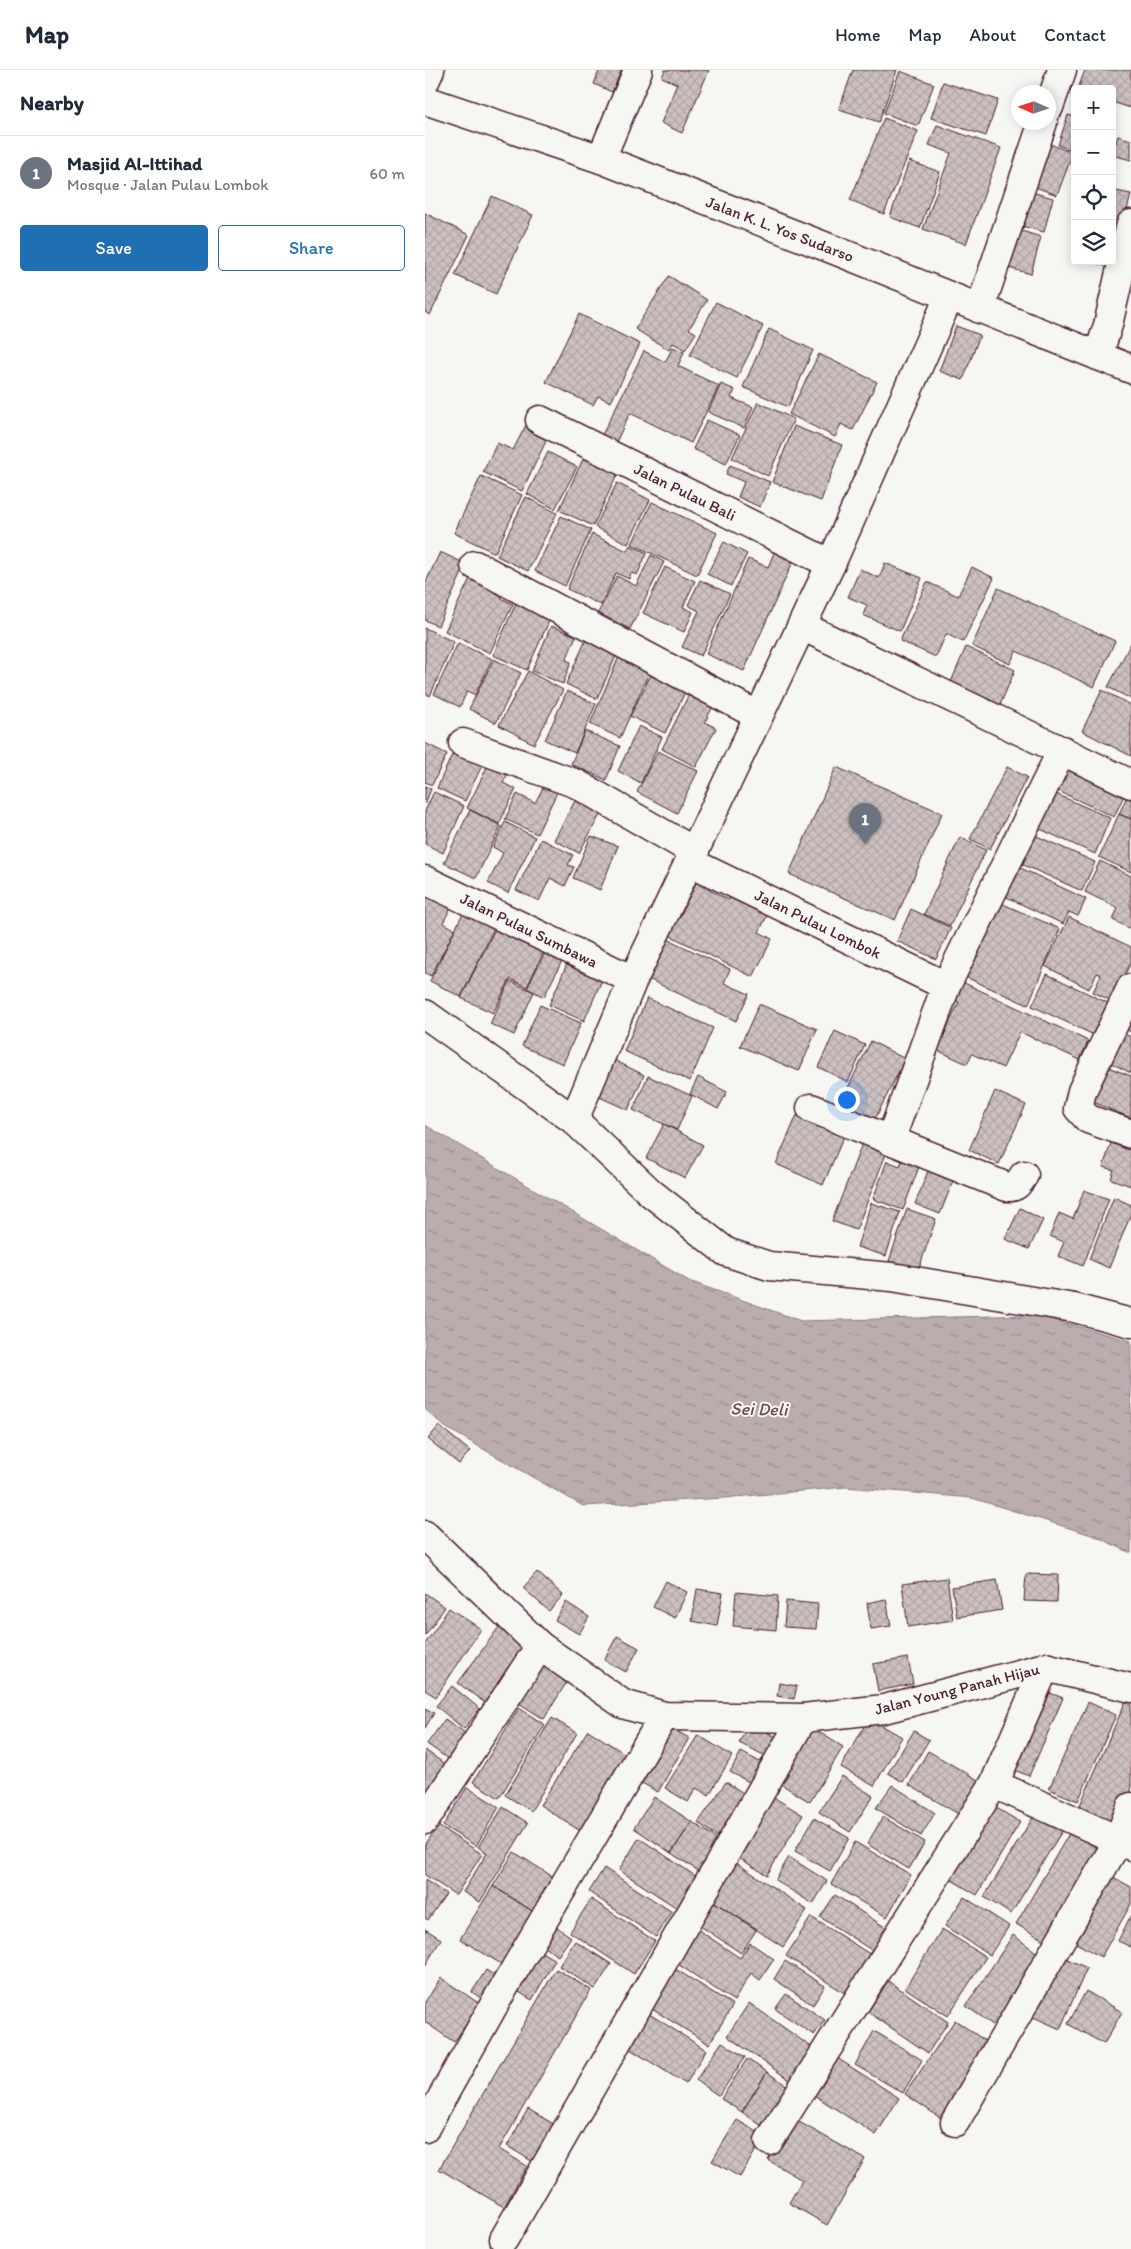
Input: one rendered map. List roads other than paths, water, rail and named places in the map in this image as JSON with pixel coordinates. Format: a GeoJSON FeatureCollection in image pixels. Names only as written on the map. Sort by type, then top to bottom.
{"type":"FeatureCollection","features":[{"type":"Feature","properties":{"kind":"main road"},"geometry":{"type":"LineString","coordinates":[[425,81],[430,70]]}},
{"type":"Feature","properties":{"kind":"main road"},"geometry":{"type":"LineString","coordinates":[[601,159],[638,70]]}},
{"type":"Feature","properties":{"kind":"main road"},"geometry":{"type":"LineString","coordinates":[[1056,85],[1061,70]]}},
{"type":"Feature","properties":{"kind":"main road","name":"Jalan K. L. Yos Sudarso"},"geometry":{"type":"LineString","coordinates":[[425,100],[601,159],[1131,369]]}},
{"type":"Feature","properties":{"kind":"main road"},"geometry":{"type":"LineString","coordinates":[[980,309],[1040,130]]}},
{"type":"Feature","properties":{"kind":"main road"},"geometry":{"type":"LineString","coordinates":[[1098,356],[1108,325],[1131,224]]}},
{"type":"Feature","properties":{"kind":"main road"},"geometry":{"type":"LineString","coordinates":[[574,1120],[633,980],[831,564],[949,297]]}},
{"type":"Feature","properties":{"kind":"main road","name":"Jalan Pulau Bali"},"geometry":{"type":"LineString","coordinates":[[540,420],[831,564]]}},
{"type":"Feature","properties":{"kind":"main road"},"geometry":{"type":"LineString","coordinates":[[475,565],[759,716]]}},
{"type":"Feature","properties":{"kind":"main road"},"geometry":{"type":"LineString","coordinates":[[802,626],[1131,784]]}},
{"type":"Feature","properties":{"kind":"main road","name":"Jalan Pulau Lombok"},"geometry":{"type":"LineString","coordinates":[[463,743],[577,784],[693,857],[946,986]]}},
{"type":"Feature","properties":{"kind":"main road"},"geometry":{"type":"LineString","coordinates":[[890,1141],[946,986],[1061,750]]}},
{"type":"Feature","properties":{"kind":"main road","name":"Jalan Pulau Sumbawa"},"geometry":{"type":"LineString","coordinates":[[425,880],[633,980]]}},
{"type":"Feature","properties":{"kind":"main road"},"geometry":{"type":"LineString","coordinates":[[1131,988],[1082,1092],[1078,1108],[1088,1119],[1131,1134]]}},
{"type":"Feature","properties":{"kind":"main road"},"geometry":{"type":"LineString","coordinates":[[425,1014],[574,1120],[651,1193],[726,1252],[769,1266],[892,1277],[1074,1308],[1131,1323]]}},
{"type":"Feature","properties":{"kind":"main road"},"geometry":{"type":"LineString","coordinates":[[811,1108],[1007,1188],[1013,1188],[1024,1175]]}},
{"type":"Feature","properties":{"kind":"main road","name":"Jalan Young Panah Hijau"},"geometry":{"type":"LineString","coordinates":[[427,1544],[540,1646],[623,1704],[664,1716],[803,1718],[885,1709],[1045,1667],[1131,1688]]}},
{"type":"Feature","properties":{"kind":"main road"},"geometry":{"type":"LineString","coordinates":[[425,1820],[540,1646]]}},
{"type":"Feature","properties":{"kind":"main road"},"geometry":{"type":"LineString","coordinates":[[769,2141],[994,1784],[1045,1667]]}},
{"type":"Feature","properties":{"kind":"main road"},"geometry":{"type":"LineString","coordinates":[[425,2128],[499,1996],[664,1716]]}},
{"type":"Feature","properties":{"kind":"main road"},"geometry":{"type":"LineString","coordinates":[[504,2239],[803,1718]]}},
{"type":"Feature","properties":{"kind":"main road"},"geometry":{"type":"LineString","coordinates":[[994,1784],[1124,1843]]}},
{"type":"Feature","properties":{"kind":"main road"},"geometry":{"type":"LineString","coordinates":[[955,2122],[1124,1843],[1131,1807]]}},
{"type":"Feature","properties":{"kind":"water","name":"Sei Deli"},"geometry":{"type":"Polygon","coordinates":[[[425,1125],[689,1281],[801,1321],[1035,1315],[1131,1341],[1131,1553],[1095,1536],[972,1498],[846,1487],[724,1498],[583,1506],[445,1427],[425,1409],[425,1125]]]}},
{"type":"Feature","properties":{"kind":"place","name":"Masjid Al-Ittihad"},"geometry":{"type":"Point","coordinates":[865,844]}}]}
